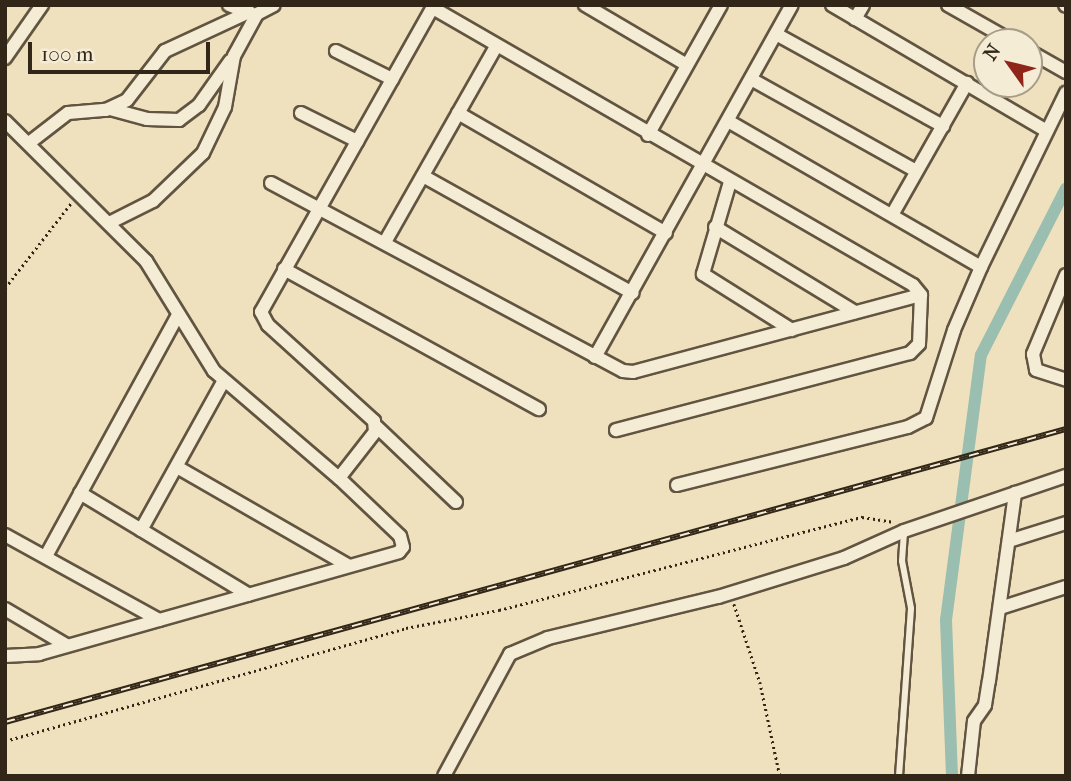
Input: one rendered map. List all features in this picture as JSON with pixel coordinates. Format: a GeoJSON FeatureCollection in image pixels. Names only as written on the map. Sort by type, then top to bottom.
{"type":"FeatureCollection","features":[{"type":"Feature","properties":{"kind":"street"},"geometry":{"type":"LineString","coordinates":[[5,58],[43,5]]}},
{"type":"Feature","properties":{"kind":"street"},"geometry":{"type":"LineString","coordinates":[[229,5],[253,13]]}},
{"type":"Feature","properties":{"kind":"street"},"geometry":{"type":"LineString","coordinates":[[110,109],[130,97],[165,51],[274,5]]}},
{"type":"Feature","properties":{"kind":"street"},"geometry":{"type":"LineString","coordinates":[[584,5],[687,65]]}},
{"type":"Feature","properties":{"kind":"street"},"geometry":{"type":"LineString","coordinates":[[595,357],[792,5]]}},
{"type":"Feature","properties":{"kind":"street"},"geometry":{"type":"LineString","coordinates":[[832,5],[1047,131]]}},
{"type":"Feature","properties":{"kind":"street"},"geometry":{"type":"LineString","coordinates":[[855,19],[863,5]]}},
{"type":"Feature","properties":{"kind":"street"},"geometry":{"type":"LineString","coordinates":[[948,5],[988,28]]}},
{"type":"Feature","properties":{"kind":"street"},"geometry":{"type":"LineString","coordinates":[[456,502],[262,318],[264,303],[433,6],[496,47],[913,285],[921,295],[919,344],[910,353],[616,430]]}},
{"type":"Feature","properties":{"kind":"street"},"geometry":{"type":"LineString","coordinates":[[648,135],[716,7]]}},
{"type":"Feature","properties":{"kind":"street"},"geometry":{"type":"LineString","coordinates":[[29,143],[68,113],[110,109],[147,120],[179,120],[199,105],[234,56],[253,13]]}},
{"type":"Feature","properties":{"kind":"street"},"geometry":{"type":"LineString","coordinates":[[776,34],[943,126]]}},
{"type":"Feature","properties":{"kind":"street"},"geometry":{"type":"LineString","coordinates":[[385,242],[496,47]]}},
{"type":"Feature","properties":{"kind":"street"},"geometry":{"type":"LineString","coordinates":[[336,51],[392,79]]}},
{"type":"Feature","properties":{"kind":"street"},"geometry":{"type":"LineString","coordinates":[[110,222],[153,201],[203,153],[225,107],[234,56]]}},
{"type":"Feature","properties":{"kind":"street"},"geometry":{"type":"LineString","coordinates":[[1043,59],[1066,72]]}},
{"type":"Feature","properties":{"kind":"street"},"geometry":{"type":"LineString","coordinates":[[751,79],[916,171]]}},
{"type":"Feature","properties":{"kind":"street"},"geometry":{"type":"LineString","coordinates":[[892,215],[967,83]]}},
{"type":"Feature","properties":{"kind":"street"},"geometry":{"type":"LineString","coordinates":[[677,485],[921,424],[932,409],[954,331],[981,267],[1066,93]]}},
{"type":"Feature","properties":{"kind":"street"},"geometry":{"type":"LineString","coordinates":[[301,113],[357,141]]}},
{"type":"Feature","properties":{"kind":"street"},"geometry":{"type":"LineString","coordinates":[[458,113],[666,233]]}},
{"type":"Feature","properties":{"kind":"street"},"geometry":{"type":"LineString","coordinates":[[5,121],[110,222],[146,261],[178,315],[224,380],[339,478],[403,542],[399,552],[159,621],[39,654],[5,656]]}},
{"type":"Feature","properties":{"kind":"street"},"geometry":{"type":"LineString","coordinates":[[728,121],[981,267]]}},
{"type":"Feature","properties":{"kind":"street"},"geometry":{"type":"LineString","coordinates":[[423,176],[632,293]]}},
{"type":"Feature","properties":{"kind":"street"},"geometry":{"type":"LineString","coordinates":[[730,181],[703,274],[792,330]]}},
{"type":"Feature","properties":{"kind":"street"},"geometry":{"type":"LineString","coordinates":[[271,183],[320,206],[595,357],[633,372],[921,295]]}},
{"type":"Feature","properties":{"kind":"street"},"geometry":{"type":"LineString","coordinates":[[715,227],[855,312]]}},
{"type":"Feature","properties":{"kind":"street"},"geometry":{"type":"LineString","coordinates":[[284,269],[539,409]]}},
{"type":"Feature","properties":{"kind":"street"},"geometry":{"type":"LineString","coordinates":[[1066,275],[1033,354],[1036,370],[1066,380]]}},
{"type":"Feature","properties":{"kind":"street"},"geometry":{"type":"LineString","coordinates":[[46,555],[178,315]]}},
{"type":"Feature","properties":{"kind":"street"},"geometry":{"type":"LineString","coordinates":[[141,530],[224,380]]}},
{"type":"Feature","properties":{"kind":"street"},"geometry":{"type":"LineString","coordinates":[[339,478],[377,427]]}},
{"type":"Feature","properties":{"kind":"street"},"geometry":{"type":"LineString","coordinates":[[177,467],[349,566]]}},
{"type":"Feature","properties":{"kind":"street"},"geometry":{"type":"LineString","coordinates":[[444,776],[510,654],[548,638],[730,593],[844,558],[904,531],[1066,476]]}},
{"type":"Feature","properties":{"kind":"street"},"geometry":{"type":"LineString","coordinates":[[80,493],[249,595]]}},
{"type":"Feature","properties":{"kind":"street"},"geometry":{"type":"LineString","coordinates":[[968,776],[974,721],[985,705],[1012,540],[1015,493]]}},
{"type":"Feature","properties":{"kind":"street"},"geometry":{"type":"LineString","coordinates":[[1012,540],[1066,523]]}},
{"type":"Feature","properties":{"kind":"street"},"geometry":{"type":"LineString","coordinates":[[5,535],[46,555],[159,621]]}},
{"type":"Feature","properties":{"kind":"street"},"geometry":{"type":"LineString","coordinates":[[1000,608],[1066,587]]}},
{"type":"Feature","properties":{"kind":"street"},"geometry":{"type":"LineString","coordinates":[[5,609],[66,645]]}},
{"type":"Feature","properties":{"kind":"lane"},"geometry":{"type":"LineString","coordinates":[[899,776],[911,608],[902,561],[904,531]]}},
{"type":"Feature","properties":{"kind":"path"},"geometry":{"type":"LineString","coordinates":[[5,289],[79,194]]}},
{"type":"Feature","properties":{"kind":"path"},"geometry":{"type":"LineString","coordinates":[[5,741],[406,628],[499,611],[862,517],[880,517],[904,531]]}},
{"type":"Feature","properties":{"kind":"path"},"geometry":{"type":"LineString","coordinates":[[730,593],[760,682],[780,776]]}},
{"type":"Feature","properties":{"kind":"waterway"},"geometry":{"type":"LineString","coordinates":[[952,776],[946,620],[981,355],[1066,188]]}},
{"type":"Feature","properties":{"kind":"railway"},"geometry":{"type":"LineString","coordinates":[[5,722],[1066,429]]}}]}
